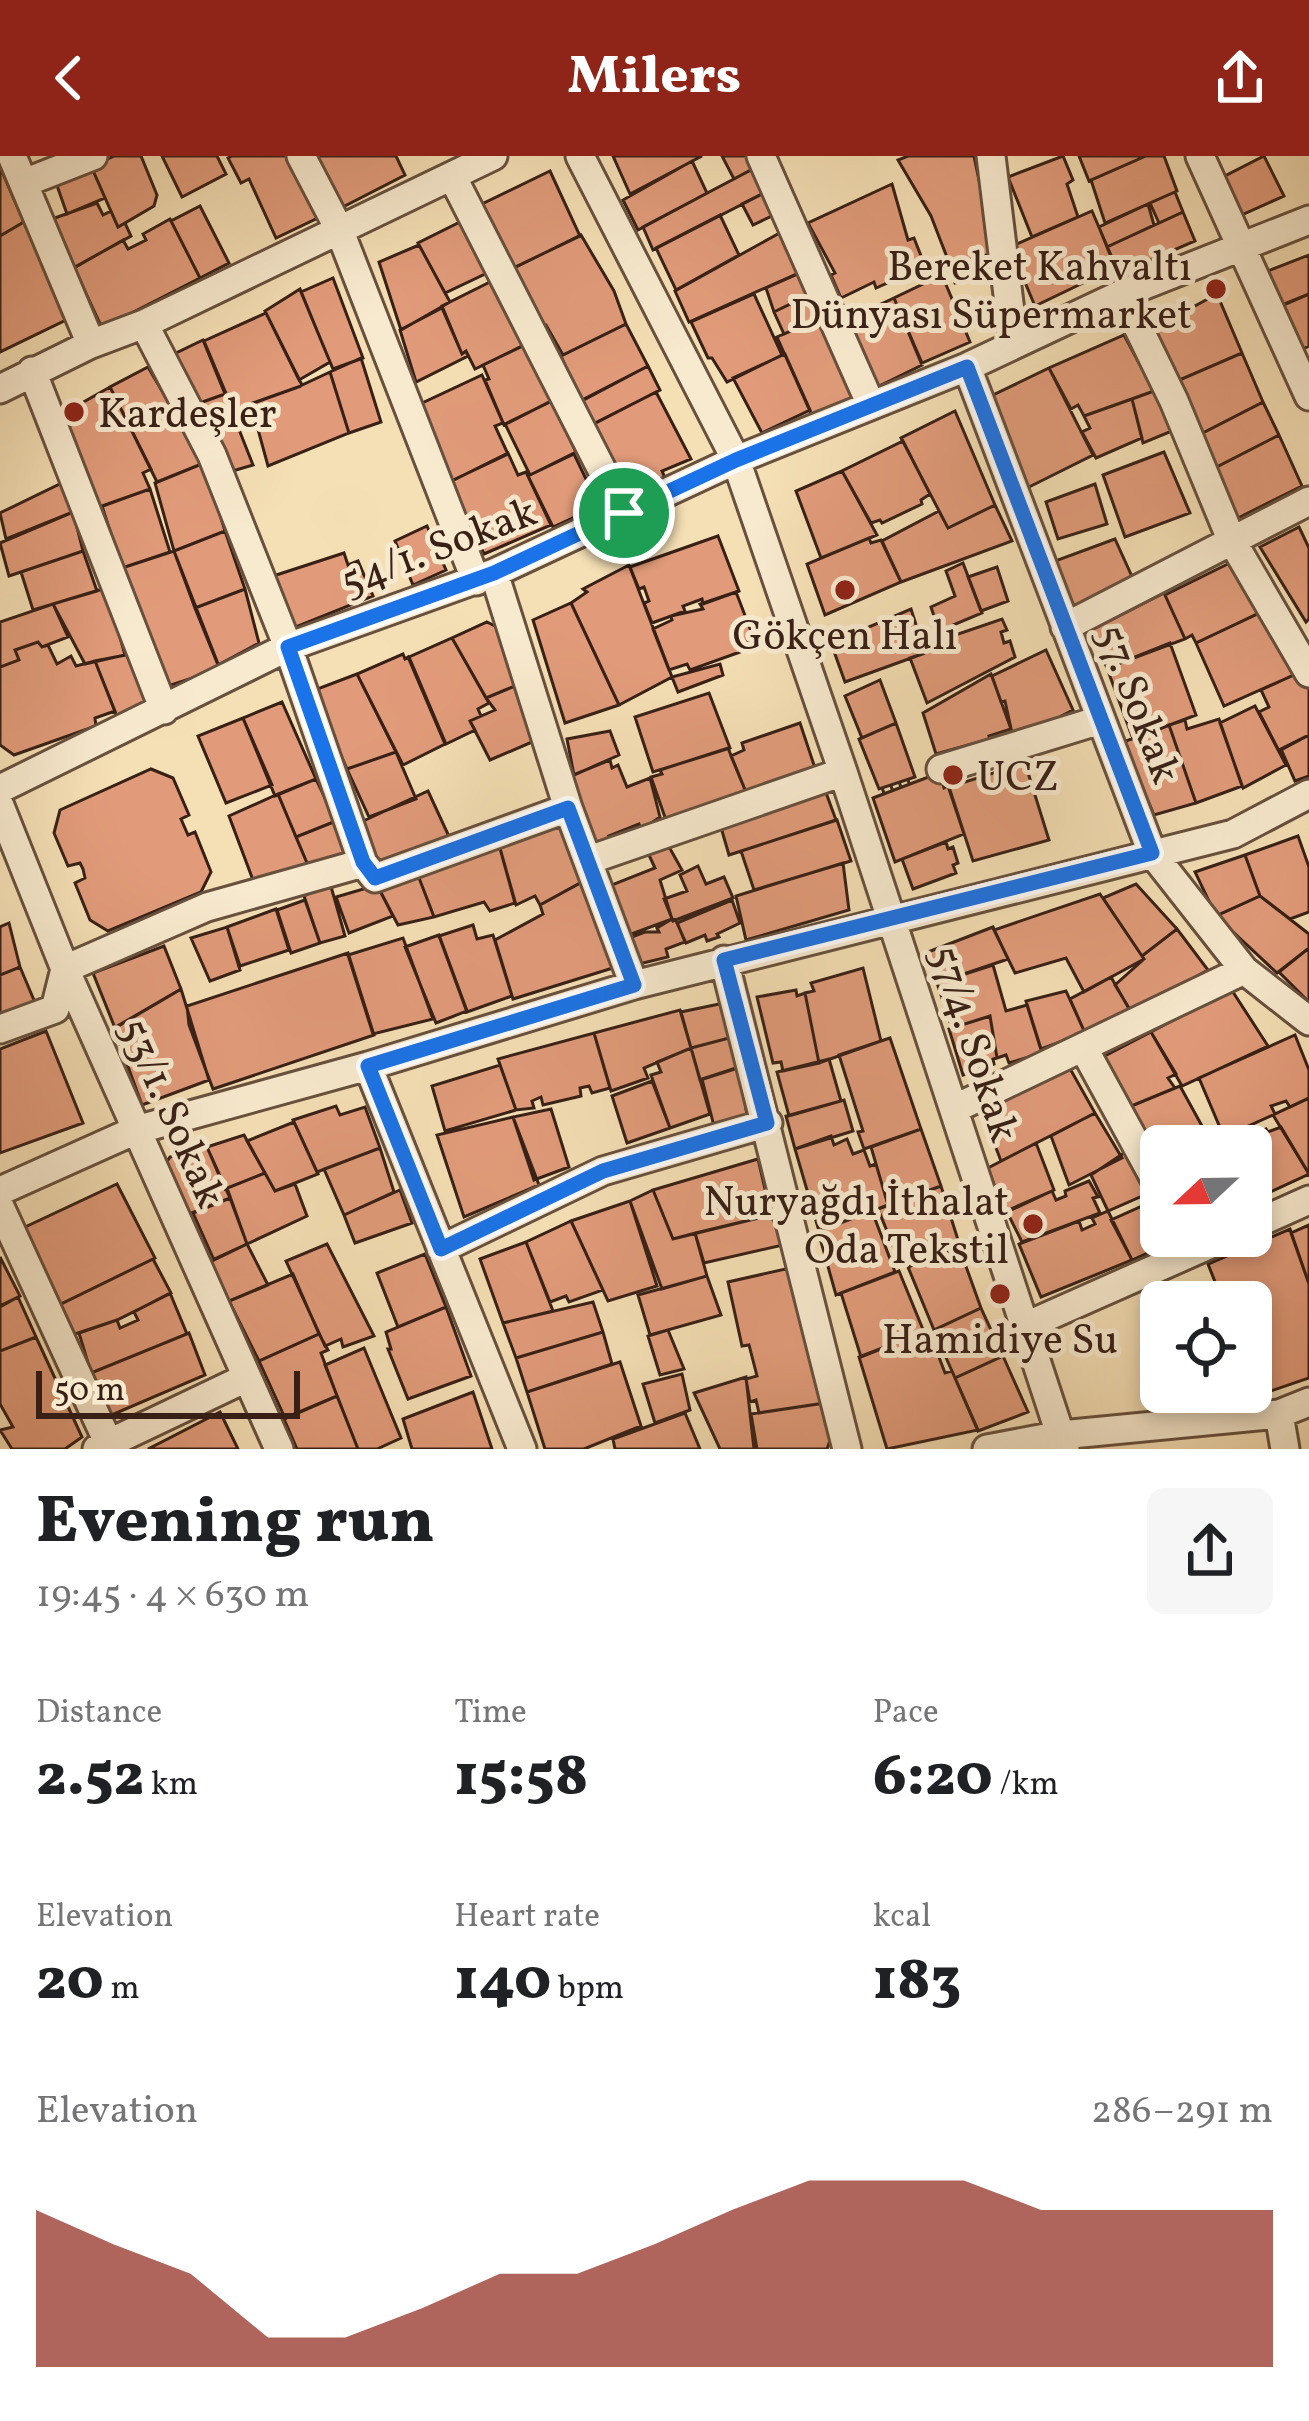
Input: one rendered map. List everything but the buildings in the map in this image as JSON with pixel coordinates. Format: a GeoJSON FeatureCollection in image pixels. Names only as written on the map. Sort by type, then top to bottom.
{"type":"FeatureCollection","features":[{"type":"Feature","properties":{"kind":"street"},"geometry":{"type":"LineString","coordinates":[[12,156],[91,344]]}},
{"type":"Feature","properties":{"kind":"street"},"geometry":{"type":"LineString","coordinates":[[24,183],[93,156]]}},
{"type":"Feature","properties":{"kind":"street"},"geometry":{"type":"LineString","coordinates":[[301,156],[339,230],[485,577],[634,985]]}},
{"type":"Feature","properties":{"kind":"street"},"geometry":{"type":"LineString","coordinates":[[0,388],[493,156]]}},
{"type":"Feature","properties":{"kind":"street","name":"57/4. Sokak"},"geometry":{"type":"LineString","coordinates":[[580,156],[736,460],[1063,1442]]}},
{"type":"Feature","properties":{"kind":"street"},"geometry":{"type":"LineString","coordinates":[[761,156],[871,405]]}},
{"type":"Feature","properties":{"kind":"street"},"geometry":{"type":"LineString","coordinates":[[991,156],[1014,344]]}},
{"type":"Feature","properties":{"kind":"street"},"geometry":{"type":"LineString","coordinates":[[1201,156],[1309,396]]}},
{"type":"Feature","properties":{"kind":"street"},"geometry":{"type":"LineString","coordinates":[[452,176],[624,513]]}},
{"type":"Feature","properties":{"kind":"street","name":"54/1. Sokak"},"geometry":{"type":"LineString","coordinates":[[0,789],[288,647],[485,577],[736,460],[967,367],[1122,293],[1309,220]]}},
{"type":"Feature","properties":{"kind":"street"},"geometry":{"type":"LineString","coordinates":[[1122,293],[1174,401],[1231,539],[1309,673]]}},
{"type":"Feature","properties":{"kind":"street"},"geometry":{"type":"LineString","coordinates":[[144,324],[212,454],[288,647],[363,862],[375,878],[568,808]]}},
{"type":"Feature","properties":{"kind":"street","name":"57. Sokak"},"geometry":{"type":"LineString","coordinates":[[967,367],[1152,853],[1244,970],[1309,1021]]}},
{"type":"Feature","properties":{"kind":"street"},"geometry":{"type":"LineString","coordinates":[[32,371],[164,710]]}},
{"type":"Feature","properties":{"kind":"street"},"geometry":{"type":"LineString","coordinates":[[1065,627],[1309,501]]}},
{"type":"Feature","properties":{"kind":"street"},"geometry":{"type":"LineString","coordinates":[[940,769],[1100,720]]}},
{"type":"Feature","properties":{"kind":"street"},"geometry":{"type":"LineString","coordinates":[[589,860],[843,772]]}},
{"type":"Feature","properties":{"kind":"street"},"geometry":{"type":"LineString","coordinates":[[0,1191],[136,1130],[724,960],[1233,834],[1309,794]]}},
{"type":"Feature","properties":{"kind":"street","name":"53/1. Sokak"},"geometry":{"type":"LineString","coordinates":[[0,806],[65,969],[278,1449]]}},
{"type":"Feature","properties":{"kind":"street"},"geometry":{"type":"LineString","coordinates":[[0,1029],[55,1009],[65,969],[207,908],[363,862]]}},
{"type":"Feature","properties":{"kind":"street"},"geometry":{"type":"LineString","coordinates":[[724,960],[847,1449]]}},
{"type":"Feature","properties":{"kind":"street"},"geometry":{"type":"LineString","coordinates":[[954,1109],[1244,970]]}},
{"type":"Feature","properties":{"kind":"street"},"geometry":{"type":"LineString","coordinates":[[1083,1047],[1140,1152]]}},
{"type":"Feature","properties":{"kind":"street"},"geometry":{"type":"LineString","coordinates":[[368,1066],[522,1449]]}},
{"type":"Feature","properties":{"kind":"street"},"geometry":{"type":"LineString","coordinates":[[441,1249],[603,1171],[767,1123]]}},
{"type":"Feature","properties":{"kind":"street"},"geometry":{"type":"LineString","coordinates":[[1272,1217],[1309,1200]]}},
{"type":"Feature","properties":{"kind":"street"},"geometry":{"type":"LineString","coordinates":[[0,1207],[102,1445],[246,1378]]}},
{"type":"Feature","properties":{"kind":"street"},"geometry":{"type":"LineString","coordinates":[[1026,1326],[1164,1257]]}},
{"type":"Feature","properties":{"kind":"street"},"geometry":{"type":"LineString","coordinates":[[988,1449],[1279,1414],[1309,1402]]}},
{"type":"Feature","properties":{"kind":"street"},"geometry":{"type":"LineString","coordinates":[[1279,1414],[1285,1449]]}},
{"type":"Feature","properties":{"kind":"path"},"geometry":{"type":"LineString","coordinates":[[853,802],[940,769]]}},
{"type":"Feature","properties":{"kind":"place","name":"Bereket Kahvaltı Dünyası Süpermarket"},"geometry":{"type":"Point","coordinates":[1216,289]}},
{"type":"Feature","properties":{"kind":"place","name":"Kardeşler"},"geometry":{"type":"Point","coordinates":[74,412]}},
{"type":"Feature","properties":{"kind":"place","name":"Gökçen Halı"},"geometry":{"type":"Point","coordinates":[845,590]}},
{"type":"Feature","properties":{"kind":"place","name":"UCZ"},"geometry":{"type":"Point","coordinates":[953,775]}},
{"type":"Feature","properties":{"kind":"place","name":"Nuryağdı İthalat Oda Tekstil"},"geometry":{"type":"Point","coordinates":[1033,1224]}},
{"type":"Feature","properties":{"kind":"place","name":"Hamidiye Su"},"geometry":{"type":"Point","coordinates":[1000,1294]}},
{"type":"Feature","properties":{"kind":"route"},"geometry":{"type":"LineString","coordinates":[[967,367],[1152,853],[724,960],[767,1123],[603,1171],[441,1249],[368,1066],[634,985],[568,808],[375,878],[363,862],[288,647],[476,581],[624,513],[736,460],[967,367]]}}]}
